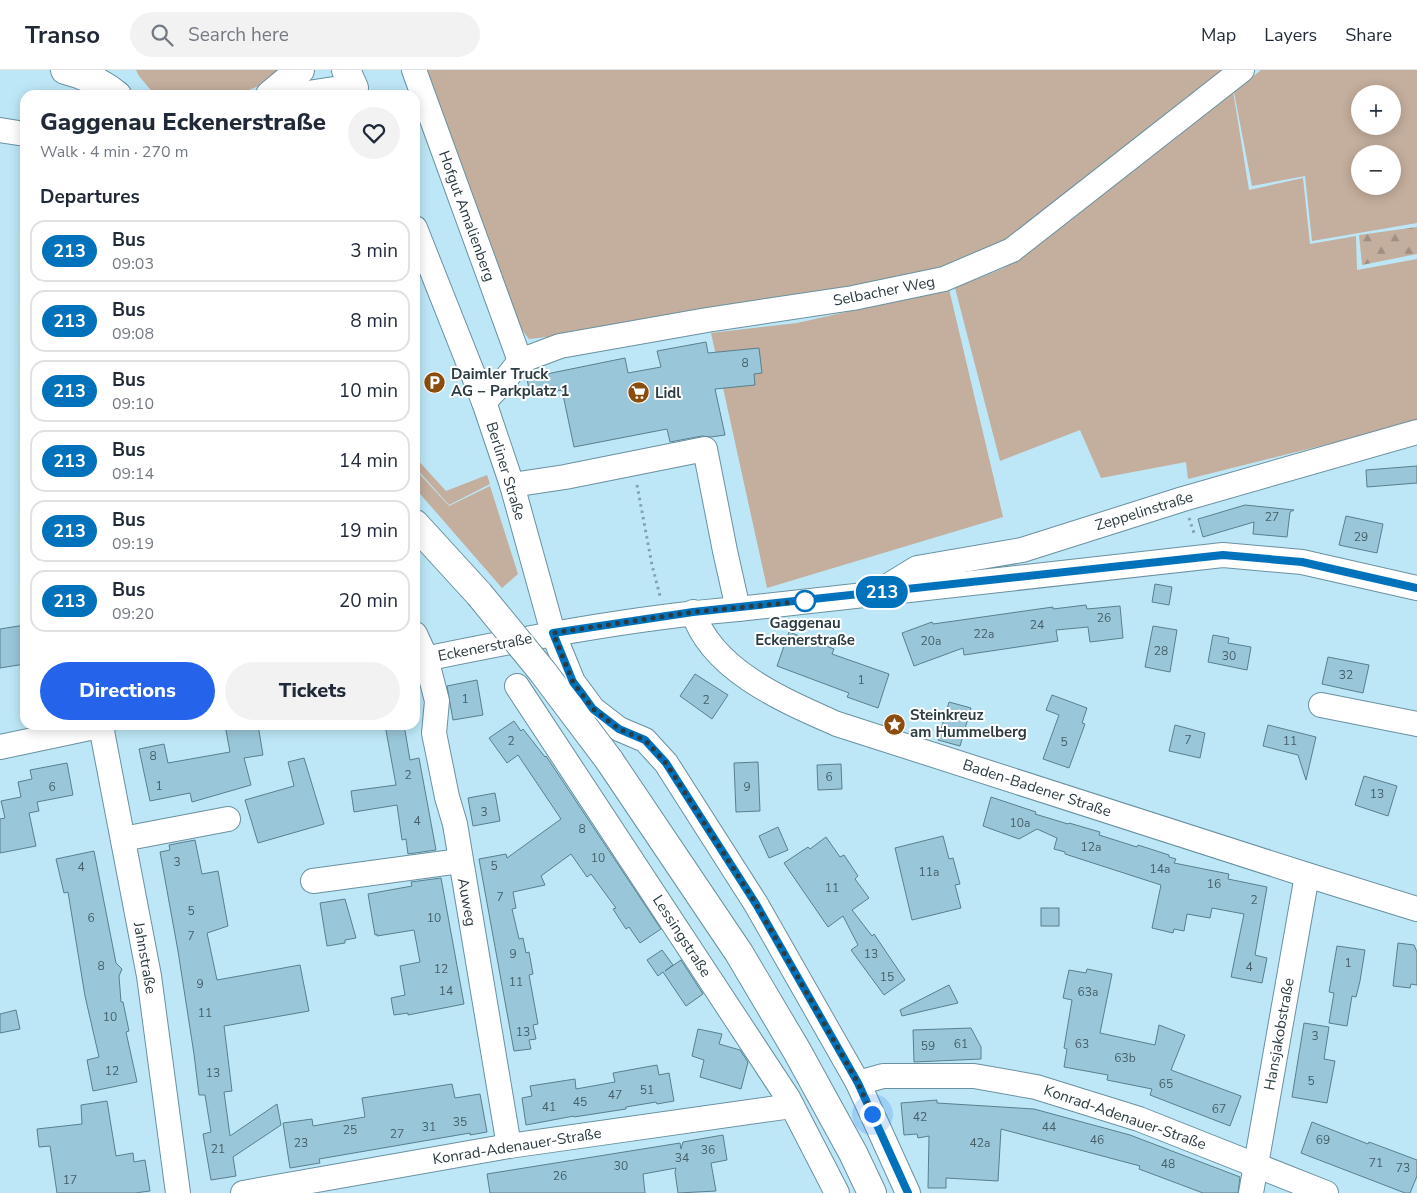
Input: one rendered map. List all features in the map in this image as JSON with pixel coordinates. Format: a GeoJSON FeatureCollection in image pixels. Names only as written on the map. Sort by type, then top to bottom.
{"type":"FeatureCollection","features":[{"type":"Feature","properties":{"kind":"main road"},"geometry":{"type":"LineString","coordinates":[[65,70],[102,83],[124,88]]}},
{"type":"Feature","properties":{"kind":"main road"},"geometry":{"type":"LineString","coordinates":[[276,90],[300,70]]}},
{"type":"Feature","properties":{"kind":"main road"},"geometry":{"type":"LineString","coordinates":[[328,90],[353,84]]}},
{"type":"Feature","properties":{"kind":"main road"},"geometry":{"type":"LineString","coordinates":[[420,529],[479,594],[542,672],[609,760],[738,953],[797,1051],[853,1153],[872,1193]]}},
{"type":"Feature","properties":{"kind":"street","name":"Hofgut Amalienberg"},"geometry":{"type":"LineString","coordinates":[[414,70],[520,361]]}},
{"type":"Feature","properties":{"kind":"street","name":"Selbacher Weg"},"geometry":{"type":"LineString","coordinates":[[520,361],[560,346],[706,320],[853,298],[944,279],[1012,250],[1242,70]]}},
{"type":"Feature","properties":{"kind":"street"},"geometry":{"type":"LineString","coordinates":[[0,130],[20,133]]}},
{"type":"Feature","properties":{"kind":"street","name":"Berliner Straße"},"geometry":{"type":"LineString","coordinates":[[420,241],[484,402],[512,485],[553,633]]}},
{"type":"Feature","properties":{"kind":"street"},"geometry":{"type":"LineString","coordinates":[[484,402],[520,361]]}},
{"type":"Feature","properties":{"kind":"street","name":"Zeppelinstraße"},"geometry":{"type":"LineString","coordinates":[[875,593],[917,568],[1022,550],[1183,499],[1417,432]]}},
{"type":"Feature","properties":{"kind":"street"},"geometry":{"type":"LineString","coordinates":[[512,485],[565,477],[705,449],[724,551],[738,609]]}},
{"type":"Feature","properties":{"kind":"street","name":"Eckenerstraße"},"geometry":{"type":"LineString","coordinates":[[420,659],[553,633],[693,612],[738,609],[1223,555],[1302,562],[1417,588]]}},
{"type":"Feature","properties":{"kind":"street","name":"Baden-Badener Straße"},"geometry":{"type":"LineString","coordinates":[[693,612],[698,628],[712,648],[742,674],[786,702],[837,724],[1307,875],[1417,908]]}},
{"type":"Feature","properties":{"kind":"street"},"geometry":{"type":"LineString","coordinates":[[553,633],[573,682],[593,709],[619,729],[645,740],[666,763],[756,904],[858,1083],[908,1193]]}},
{"type":"Feature","properties":{"kind":"street","name":"Auweg"},"geometry":{"type":"LineString","coordinates":[[420,659],[437,701],[434,733],[447,797],[455,824],[509,1146]]}},
{"type":"Feature","properties":{"kind":"street","name":"Lessingstraße"},"geometry":{"type":"LineString","coordinates":[[517,686],[792,1106],[837,1193]]}},
{"type":"Feature","properties":{"kind":"street"},"geometry":{"type":"LineString","coordinates":[[1321,705],[1417,724]]}},
{"type":"Feature","properties":{"kind":"street"},"geometry":{"type":"LineString","coordinates":[[0,747],[79,730]]}},
{"type":"Feature","properties":{"kind":"street","name":"Jahnstraße"},"geometry":{"type":"LineString","coordinates":[[103,730],[149,976],[178,1193]]}},
{"type":"Feature","properties":{"kind":"street"},"geometry":{"type":"LineString","coordinates":[[123,839],[228,820]]}},
{"type":"Feature","properties":{"kind":"street"},"geometry":{"type":"LineString","coordinates":[[314,881],[460,861]]}},
{"type":"Feature","properties":{"kind":"street","name":"Hansjakobstraße"},"geometry":{"type":"LineString","coordinates":[[1251,1193],[1307,875]]}},
{"type":"Feature","properties":{"kind":"street","name":"Konrad-Adenauer-Straße"},"geometry":{"type":"LineString","coordinates":[[858,1083],[883,1076],[974,1076],[1036,1087],[1140,1119],[1326,1193]]}},
{"type":"Feature","properties":{"kind":"street","name":"Konrad-Adenauer-Straße"},"geometry":{"type":"LineString","coordinates":[[243,1193],[287,1190],[509,1146],[792,1106]]}},
{"type":"Feature","properties":{"kind":"path"},"geometry":{"type":"LineString","coordinates":[[633,464],[660,597]]}},
{"type":"Feature","properties":{"kind":"path"},"geometry":{"type":"LineString","coordinates":[[1183,499],[1202,558]]}},
{"type":"Feature","properties":{"kind":"green space"},"geometry":{"type":"Polygon","coordinates":[[[136,70],[286,70],[276,78],[249,90],[151,90],[136,70]]]}},
{"type":"Feature","properties":{"kind":"green space"},"geometry":{"type":"Polygon","coordinates":[[[424,70],[1225,70],[1008,243],[951,265],[812,297],[585,333],[529,339],[503,305],[424,70]]]}},
{"type":"Feature","properties":{"kind":"green space"},"geometry":{"type":"Polygon","coordinates":[[[1261,70],[1417,70],[1417,223],[1312,241],[1305,176],[1252,186],[1234,92],[1261,70]]]}},
{"type":"Feature","properties":{"kind":"green space"},"geometry":{"type":"Polygon","coordinates":[[[1233,91],[1249,190],[1303,178],[1310,244],[1356,236],[1357,270],[1417,259],[1417,422],[1188,479],[1186,462],[1101,478],[1080,430],[1000,461],[955,288],[1004,268],[1233,91]]]}},
{"type":"Feature","properties":{"kind":"green space"},"geometry":{"type":"Polygon","coordinates":[[[1417,227],[1417,254],[1362,265],[1359,235],[1417,227]]]}},
{"type":"Feature","properties":{"kind":"green space"},"geometry":{"type":"Polygon","coordinates":[[[949,289],[1003,517],[767,588],[711,333],[797,323],[949,289]]]}},
{"type":"Feature","properties":{"kind":"green space"},"geometry":{"type":"Polygon","coordinates":[[[420,462],[446,491],[487,475],[490,484],[449,505],[420,473],[420,462]]]}},
{"type":"Feature","properties":{"kind":"green space"},"geometry":{"type":"Polygon","coordinates":[[[420,474],[449,506],[490,486],[518,574],[502,588],[420,494],[420,474]]]}},
{"type":"Feature","properties":{"kind":"building","name":"Lidl"},"geometry":{"type":"Polygon","coordinates":[[[706,342],[708,353],[759,348],[762,373],[754,374],[755,385],[715,389],[725,435],[702,436],[670,442],[667,429],[574,447],[562,390],[530,396],[527,378],[625,358],[628,373],[661,367],[657,351],[706,342]]]}},
{"type":"Feature","properties":{"kind":"building"},"geometry":{"type":"Polygon","coordinates":[[[1417,466],[1417,483],[1367,487],[1366,470],[1417,466]]]}},
{"type":"Feature","properties":{"kind":"building"},"geometry":{"type":"Polygon","coordinates":[[[1245,505],[1294,510],[1290,512],[1287,537],[1253,534],[1254,522],[1203,537],[1198,519],[1245,505]]]}},
{"type":"Feature","properties":{"kind":"building"},"geometry":{"type":"Polygon","coordinates":[[[1346,516],[1383,524],[1377,553],[1339,545],[1346,516]]]}},
{"type":"Feature","properties":{"kind":"building"},"geometry":{"type":"Polygon","coordinates":[[[1155,584],[1172,587],[1169,605],[1152,602],[1155,584]]]}},
{"type":"Feature","properties":{"kind":"building"},"geometry":{"type":"Polygon","coordinates":[[[1086,605],[1087,609],[1120,606],[1123,638],[1090,642],[1088,627],[1056,630],[1058,641],[964,655],[963,648],[914,666],[902,633],[932,622],[933,624],[1053,607],[1053,609],[1086,605]]]}},
{"type":"Feature","properties":{"kind":"building"},"geometry":{"type":"Polygon","coordinates":[[[20,626],[20,665],[0,668],[0,629],[20,626]]]}},
{"type":"Feature","properties":{"kind":"building"},"geometry":{"type":"Polygon","coordinates":[[[1153,626],[1177,630],[1170,672],[1145,667],[1153,626]]]}},
{"type":"Feature","properties":{"kind":"building"},"geometry":{"type":"Polygon","coordinates":[[[789,632],[834,649],[832,654],[889,674],[878,708],[847,697],[849,693],[777,666],[789,632]]]}},
{"type":"Feature","properties":{"kind":"building"},"geometry":{"type":"Polygon","coordinates":[[[1213,635],[1229,638],[1228,643],[1251,647],[1247,670],[1208,662],[1213,635]]]}},
{"type":"Feature","properties":{"kind":"building"},"geometry":{"type":"Polygon","coordinates":[[[1328,657],[1369,665],[1363,693],[1322,684],[1328,657]]]}},
{"type":"Feature","properties":{"kind":"building"},"geometry":{"type":"Polygon","coordinates":[[[695,674],[728,695],[712,719],[680,696],[695,674]]]}},
{"type":"Feature","properties":{"kind":"building"},"geometry":{"type":"Polygon","coordinates":[[[477,680],[483,715],[453,720],[447,686],[477,680]]]}},
{"type":"Feature","properties":{"kind":"building"},"geometry":{"type":"Polygon","coordinates":[[[1052,695],[1087,708],[1082,723],[1085,724],[1069,768],[1043,759],[1059,715],[1046,710],[1052,695]]]}},
{"type":"Feature","properties":{"kind":"building"},"geometry":{"type":"Polygon","coordinates":[[[949,702],[971,708],[960,746],[938,740],[949,702]]]}},
{"type":"Feature","properties":{"kind":"building"},"geometry":{"type":"Polygon","coordinates":[[[514,721],[521,731],[523,729],[546,756],[661,929],[640,943],[629,927],[626,929],[613,909],[616,908],[591,874],[587,877],[571,854],[541,876],[545,885],[513,892],[516,908],[512,909],[519,939],[523,938],[526,953],[529,952],[533,974],[529,975],[538,1024],[533,1025],[536,1039],[529,1040],[531,1049],[514,1051],[479,859],[506,854],[507,858],[561,819],[518,755],[507,763],[489,738],[514,721]]]}},
{"type":"Feature","properties":{"kind":"building"},"geometry":{"type":"Polygon","coordinates":[[[1175,725],[1205,733],[1200,758],[1169,751],[1175,725]]]}},
{"type":"Feature","properties":{"kind":"building"},"geometry":{"type":"Polygon","coordinates":[[[1268,725],[1316,737],[1306,780],[1298,755],[1263,746],[1268,725]]]}},
{"type":"Feature","properties":{"kind":"building"},"geometry":{"type":"Polygon","coordinates":[[[226,730],[259,730],[263,755],[244,758],[251,785],[192,802],[190,793],[150,801],[139,749],[164,744],[168,763],[230,752],[226,730]]]}},
{"type":"Feature","properties":{"kind":"building"},"geometry":{"type":"Polygon","coordinates":[[[386,730],[405,730],[410,760],[419,758],[436,850],[408,854],[406,839],[402,840],[397,805],[354,812],[351,791],[396,785],[386,730]]]}},
{"type":"Feature","properties":{"kind":"building"},"geometry":{"type":"Polygon","coordinates":[[[304,758],[324,824],[258,843],[245,800],[294,786],[288,762],[304,758]]]}},
{"type":"Feature","properties":{"kind":"building"},"geometry":{"type":"Polygon","coordinates":[[[758,762],[760,811],[736,812],[734,763],[758,762]]]}},
{"type":"Feature","properties":{"kind":"building"},"geometry":{"type":"Polygon","coordinates":[[[67,763],[73,795],[37,802],[39,811],[29,813],[36,846],[0,853],[0,819],[5,818],[1,801],[21,797],[18,782],[32,779],[30,770],[67,763]]]}},
{"type":"Feature","properties":{"kind":"building"},"geometry":{"type":"Polygon","coordinates":[[[841,764],[842,789],[818,790],[817,765],[841,764]]]}},
{"type":"Feature","properties":{"kind":"building"},"geometry":{"type":"Polygon","coordinates":[[[1364,776],[1397,786],[1388,816],[1355,805],[1364,776]]]}},
{"type":"Feature","properties":{"kind":"building"},"geometry":{"type":"Polygon","coordinates":[[[495,793],[500,821],[473,826],[468,798],[495,793]]]}},
{"type":"Feature","properties":{"kind":"building"},"geometry":{"type":"Polygon","coordinates":[[[991,797],[1036,812],[1035,814],[1100,832],[1099,835],[1169,855],[1169,857],[1176,859],[1174,863],[1229,874],[1228,879],[1267,887],[1255,955],[1267,958],[1262,983],[1231,977],[1244,914],[1212,908],[1210,918],[1187,914],[1184,931],[1174,929],[1173,933],[1152,928],[1161,885],[1065,854],[1065,852],[1054,849],[1057,838],[1037,829],[1019,839],[983,826],[991,797]]]}},
{"type":"Feature","properties":{"kind":"building"},"geometry":{"type":"Polygon","coordinates":[[[778,827],[788,850],[769,858],[759,836],[778,827]]]}},
{"type":"Feature","properties":{"kind":"building"},"geometry":{"type":"Polygon","coordinates":[[[943,836],[949,859],[953,858],[960,884],[955,885],[961,908],[912,920],[895,848],[943,836]]]}},
{"type":"Feature","properties":{"kind":"building"},"geometry":{"type":"Polygon","coordinates":[[[826,837],[840,857],[844,855],[858,876],[855,879],[869,898],[852,910],[872,936],[874,934],[905,980],[884,995],[851,950],[858,945],[843,916],[828,927],[784,863],[808,847],[810,849],[826,837]]]}},
{"type":"Feature","properties":{"kind":"building"},"geometry":{"type":"Polygon","coordinates":[[[195,840],[202,874],[218,871],[228,926],[207,933],[217,980],[300,965],[309,1011],[224,1026],[232,1091],[224,1092],[230,1136],[277,1104],[281,1125],[233,1157],[236,1176],[211,1180],[203,1134],[211,1132],[205,1095],[199,1095],[178,951],[160,852],[170,850],[169,845],[195,840]]]}},
{"type":"Feature","properties":{"kind":"building"},"geometry":{"type":"Polygon","coordinates":[[[94,851],[116,963],[122,969],[119,976],[121,1002],[123,1002],[129,1031],[126,1032],[137,1082],[93,1091],[87,1060],[99,1057],[85,996],[68,892],[64,893],[56,859],[94,851]]]}},
{"type":"Feature","properties":{"kind":"building"},"geometry":{"type":"Polygon","coordinates":[[[441,878],[464,1004],[408,1015],[408,1013],[394,1015],[391,998],[405,995],[400,966],[420,962],[414,930],[375,935],[368,894],[412,886],[411,882],[441,878]]]}},
{"type":"Feature","properties":{"kind":"building"},"geometry":{"type":"Polygon","coordinates":[[[345,899],[356,938],[345,940],[345,943],[327,946],[320,903],[345,899]]]}},
{"type":"Feature","properties":{"kind":"building"},"geometry":{"type":"Polygon","coordinates":[[[1041,908],[1059,908],[1059,926],[1041,926],[1041,908]]]}},
{"type":"Feature","properties":{"kind":"building"},"geometry":{"type":"Polygon","coordinates":[[[1398,943],[1414,945],[1417,952],[1417,985],[1411,984],[1410,988],[1393,986],[1398,943]]]}},
{"type":"Feature","properties":{"kind":"building"},"geometry":{"type":"Polygon","coordinates":[[[1337,946],[1365,950],[1360,981],[1356,997],[1352,996],[1347,1026],[1329,1023],[1334,993],[1329,992],[1337,946]]]}},
{"type":"Feature","properties":{"kind":"building"},"geometry":{"type":"Polygon","coordinates":[[[662,950],[673,965],[665,971],[681,960],[703,994],[686,1006],[663,972],[658,976],[647,960],[662,950]]]}},
{"type":"Feature","properties":{"kind":"building"},"geometry":{"type":"Polygon","coordinates":[[[1087,969],[1112,974],[1100,1033],[1155,1045],[1159,1025],[1185,1035],[1171,1070],[1241,1096],[1230,1126],[1150,1095],[1152,1089],[1107,1080],[1108,1075],[1064,1067],[1067,1049],[1064,1048],[1072,1000],[1063,998],[1069,970],[1086,973],[1087,969]]]}},
{"type":"Feature","properties":{"kind":"building"},"geometry":{"type":"Polygon","coordinates":[[[949,985],[958,1003],[902,1016],[900,1010],[949,985]]]}},
{"type":"Feature","properties":{"kind":"building"},"geometry":{"type":"Polygon","coordinates":[[[16,1010],[20,1029],[0,1033],[0,1014],[16,1010]]]}},
{"type":"Feature","properties":{"kind":"building"},"geometry":{"type":"Polygon","coordinates":[[[1304,1023],[1329,1027],[1324,1059],[1335,1061],[1327,1103],[1292,1097],[1304,1023]]]}},
{"type":"Feature","properties":{"kind":"building"},"geometry":{"type":"Polygon","coordinates":[[[971,1028],[981,1047],[981,1059],[914,1062],[913,1030],[971,1028]]]}},
{"type":"Feature","properties":{"kind":"building"},"geometry":{"type":"Polygon","coordinates":[[[698,1029],[722,1034],[719,1044],[740,1050],[748,1062],[741,1089],[700,1077],[704,1060],[692,1056],[698,1029]]]}},
{"type":"Feature","properties":{"kind":"building"},"geometry":{"type":"Polygon","coordinates":[[[657,1065],[659,1075],[669,1073],[674,1101],[657,1104],[656,1102],[626,1107],[626,1109],[526,1125],[522,1098],[532,1096],[530,1086],[575,1079],[576,1089],[615,1082],[613,1073],[657,1065]]]}},
{"type":"Feature","properties":{"kind":"building"},"geometry":{"type":"Polygon","coordinates":[[[452,1084],[455,1098],[480,1094],[487,1132],[470,1135],[470,1133],[319,1159],[320,1163],[290,1168],[283,1123],[312,1119],[313,1126],[365,1117],[362,1098],[452,1084]]]}},
{"type":"Feature","properties":{"kind":"building"},"geometry":{"type":"Polygon","coordinates":[[[937,1100],[937,1103],[1034,1109],[1130,1135],[1240,1177],[1238,1193],[1203,1193],[1139,1169],[1140,1166],[1001,1129],[998,1181],[946,1178],[946,1188],[928,1188],[929,1136],[918,1138],[917,1134],[904,1135],[901,1103],[937,1100]]]}},
{"type":"Feature","properties":{"kind":"building"},"geometry":{"type":"Polygon","coordinates":[[[107,1101],[116,1156],[133,1153],[134,1162],[145,1160],[150,1191],[135,1193],[57,1193],[50,1146],[39,1147],[37,1129],[82,1124],[81,1105],[107,1101]]]}},
{"type":"Feature","properties":{"kind":"building"},"geometry":{"type":"Polygon","coordinates":[[[1312,1122],[1368,1144],[1369,1142],[1417,1160],[1417,1176],[1410,1193],[1405,1193],[1301,1153],[1312,1122]]]}},
{"type":"Feature","properties":{"kind":"building"},"geometry":{"type":"Polygon","coordinates":[[[723,1135],[727,1160],[711,1163],[716,1191],[678,1193],[676,1168],[643,1174],[645,1193],[490,1193],[487,1174],[680,1143],[681,1149],[683,1142],[723,1135]]]}},
{"type":"Feature","properties":{"kind":"bus line","name":"213"},"geometry":{"type":"LineString","coordinates":[[908,1193],[858,1083],[756,904],[666,763],[645,740],[619,729],[593,709],[573,682],[553,633],[693,612],[738,609],[1223,555],[1302,562],[1417,588]]}},
{"type":"Feature","properties":{"kind":"place","name":"Daimler Truck AG − Parkplatz 1"},"geometry":{"type":"Point","coordinates":[435,383]}},
{"type":"Feature","properties":{"kind":"place","name":"Lidl"},"geometry":{"type":"Point","coordinates":[639,393]}},
{"type":"Feature","properties":{"kind":"place","name":"Gaggenau Eckenerstraße"},"geometry":{"type":"Point","coordinates":[805,601]}},
{"type":"Feature","properties":{"kind":"place","name":"Steinkreuz am Hummelberg"},"geometry":{"type":"Point","coordinates":[894,724]}},
{"type":"Feature","properties":{"kind":"route"},"geometry":{"type":"LineString","coordinates":[[805,601],[693,612],[553,633],[573,682],[593,709],[619,729],[645,740],[666,763],[756,904],[858,1083],[872,1114]]}}]}
